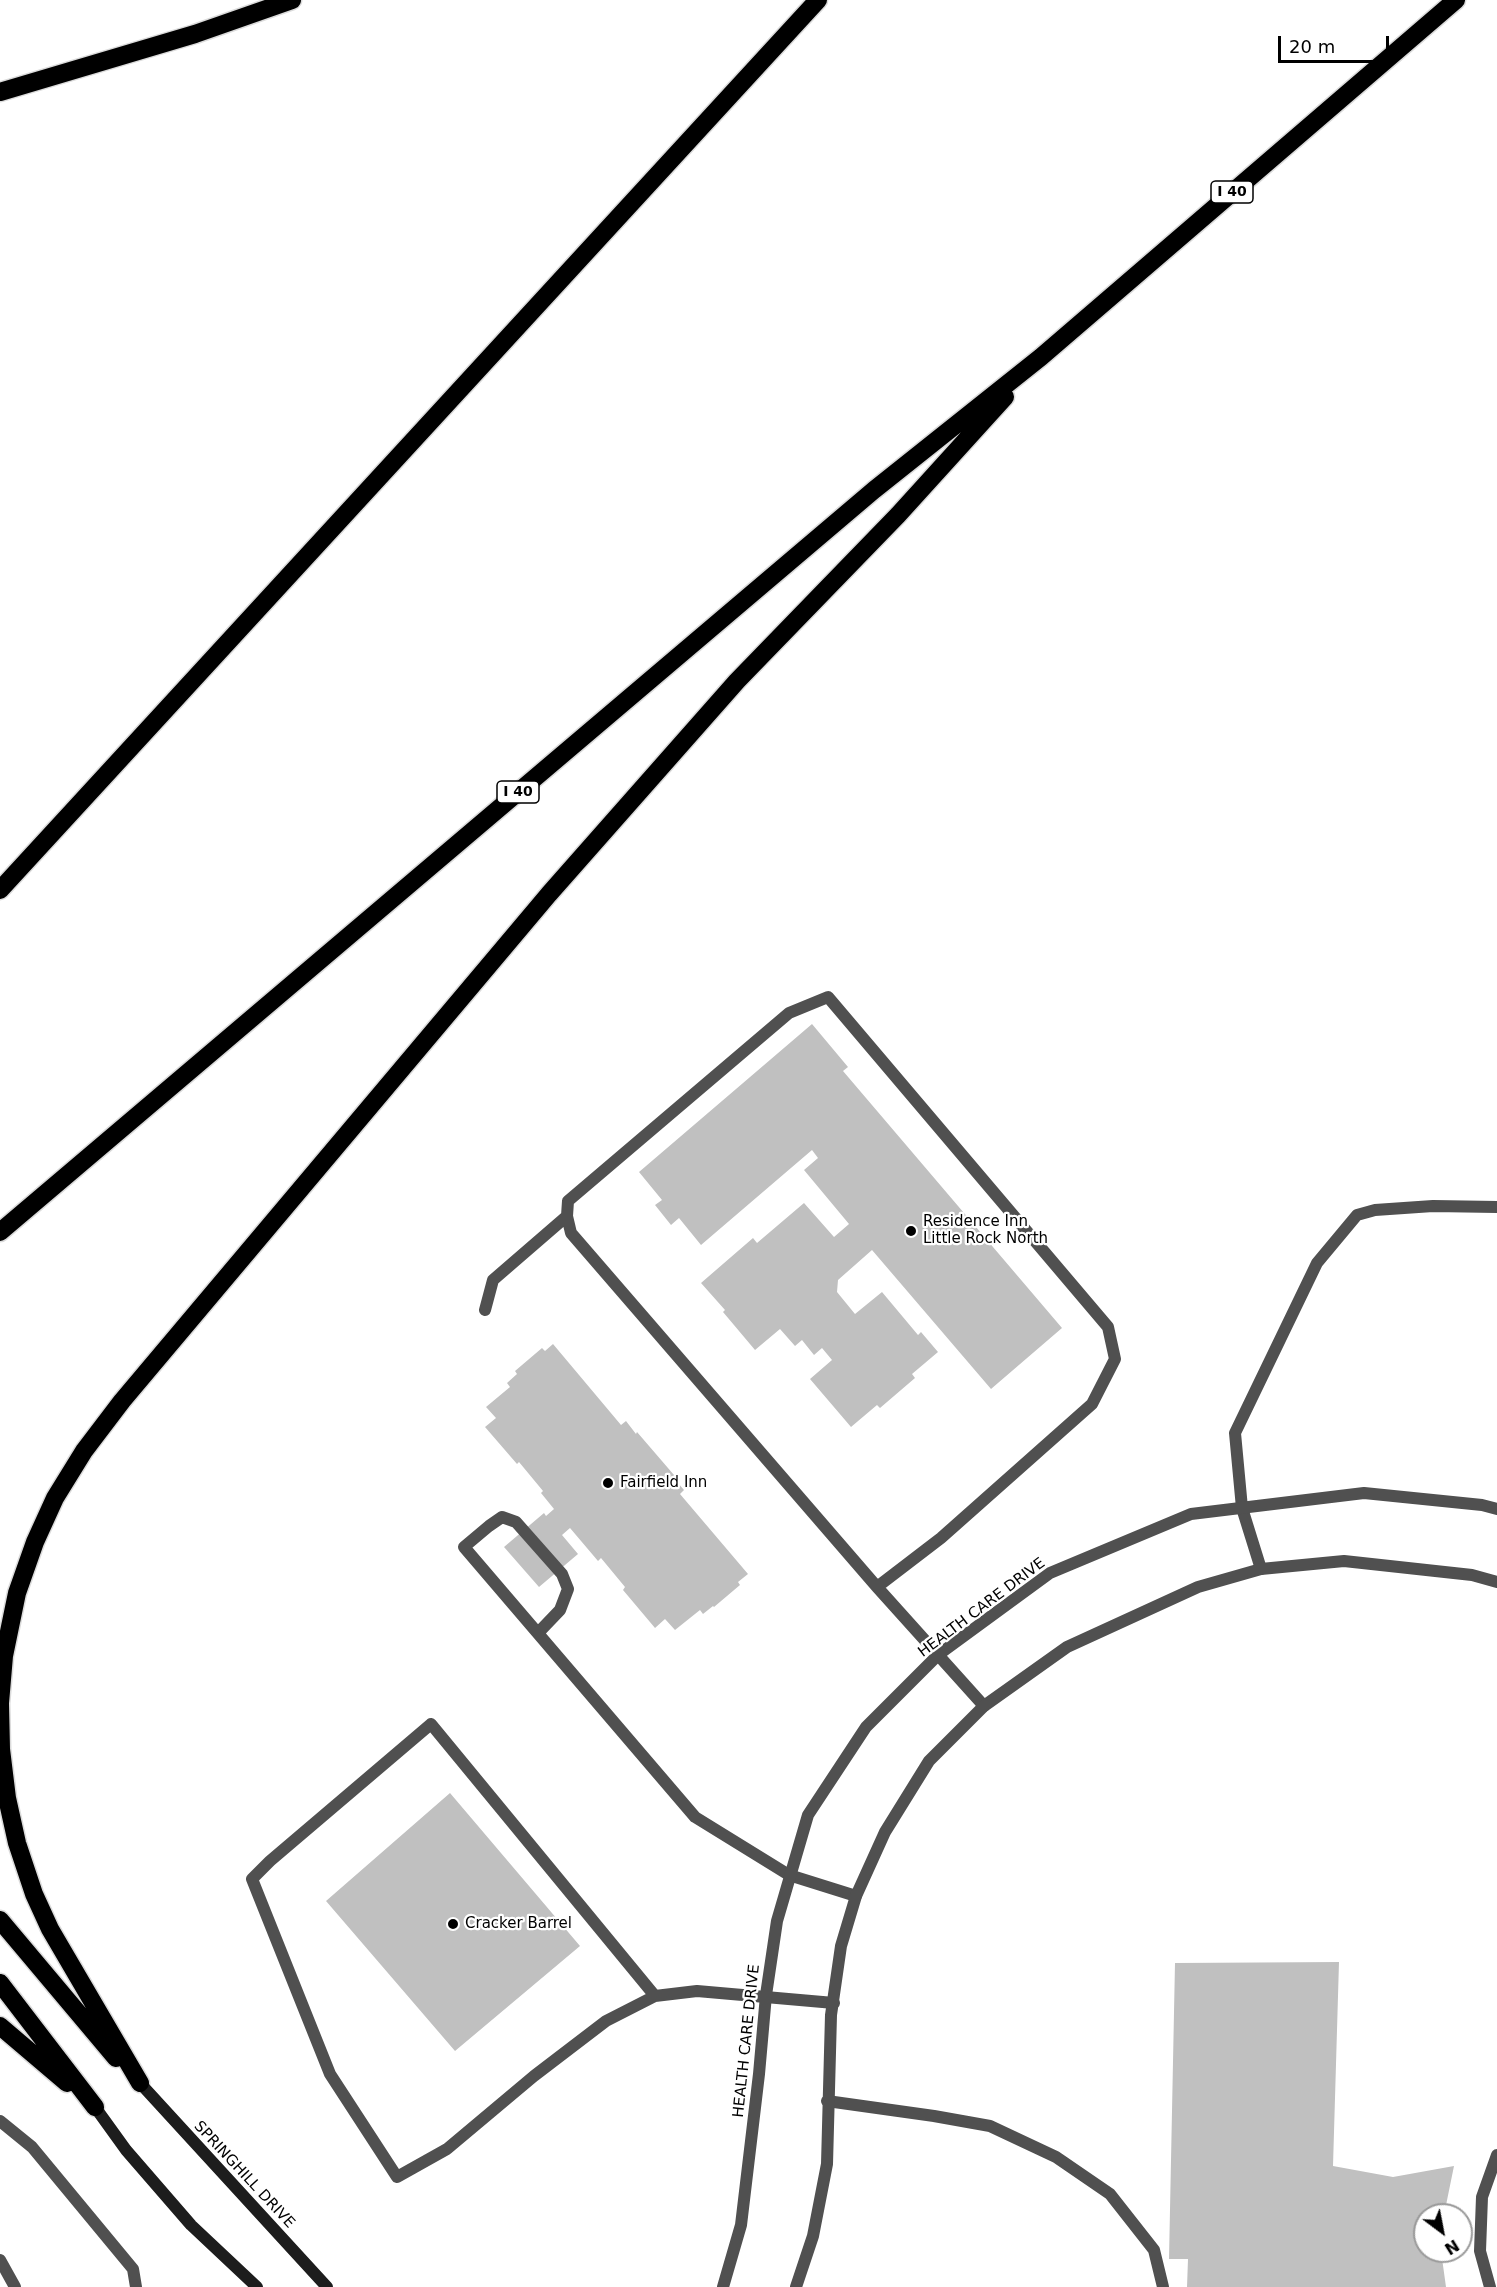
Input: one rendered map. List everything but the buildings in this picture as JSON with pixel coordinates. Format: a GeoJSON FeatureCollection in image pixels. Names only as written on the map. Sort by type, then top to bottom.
{"type":"FeatureCollection","features":[{"type":"Feature","properties":{"kind":"highway"},"geometry":{"type":"LineString","coordinates":[[0,92],[195,34],[292,0]]}},
{"type":"Feature","properties":{"kind":"highway"},"geometry":{"type":"LineString","coordinates":[[0,890],[818,0]]}},
{"type":"Feature","properties":{"kind":"highway","name":"I 40"},"geometry":{"type":"LineString","coordinates":[[0,1232],[865,498],[1041,357],[1456,0]]}},
{"type":"Feature","properties":{"kind":"highway"},"geometry":{"type":"LineString","coordinates":[[140,2083],[50,1929],[34,1894],[17,1843],[7,1798],[1,1749],[0,1704],[4,1656],[17,1593],[35,1542],[55,1498],[84,1451],[109,1417],[549,894],[737,681],[898,515],[1041,357]]}},
{"type":"Feature","properties":{"kind":"highway"},"geometry":{"type":"LineString","coordinates":[[0,1920],[105,2046],[140,2083]]}},
{"type":"Feature","properties":{"kind":"highway"},"geometry":{"type":"LineString","coordinates":[[0,1983],[95,2107]]}},
{"type":"Feature","properties":{"kind":"highway"},"geometry":{"type":"LineString","coordinates":[[0,2026],[95,2107]]}},
{"type":"Feature","properties":{"kind":"main road","name":"SPRINGHILL DRIVE"},"geometry":{"type":"LineString","coordinates":[[140,2083],[327,2287]]}},
{"type":"Feature","properties":{"kind":"main road"},"geometry":{"type":"LineString","coordinates":[[95,2107],[126,2150],[191,2225],[258,2287]]}},
{"type":"Feature","properties":{"kind":"street"},"geometry":{"type":"LineString","coordinates":[[877,1587],[941,1538],[1092,1404],[1115,1359],[1108,1327],[828,997],[789,1013],[568,1201],[567,1216],[571,1233],[877,1587],[984,1706]]}},
{"type":"Feature","properties":{"kind":"street"},"geometry":{"type":"LineString","coordinates":[[1261,1569],[1242,1508],[1235,1433],[1317,1263],[1357,1215],[1374,1210],[1433,1206],[1497,1208]]}},
{"type":"Feature","properties":{"kind":"street"},"geometry":{"type":"LineString","coordinates":[[485,1311],[493,1280],[567,1216]]}},
{"type":"Feature","properties":{"kind":"street","name":"HEALTH CARE DRIVE"},"geometry":{"type":"LineString","coordinates":[[723,2287],[741,2224],[766,1995],[777,1921],[808,1815],[866,1727],[938,1655],[1050,1573],[1191,1514],[1364,1494],[1482,1505],[1497,1509]]}},
{"type":"Feature","properties":{"kind":"street"},"geometry":{"type":"LineString","coordinates":[[538,1633],[560,1610],[568,1589],[562,1574],[516,1521],[502,1517],[464,1547],[695,1817],[789,1875],[856,1896]]}},
{"type":"Feature","properties":{"kind":"street"},"geometry":{"type":"LineString","coordinates":[[796,2287],[813,2236],[827,2164],[831,2015],[841,1946],[856,1896],[885,1832],[930,1761],[984,1706],[1067,1647],[1198,1587],[1261,1569],[1344,1561],[1472,1575],[1497,1582]]}},
{"type":"Feature","properties":{"kind":"street"},"geometry":{"type":"LineString","coordinates":[[655,1996],[431,1724],[270,1861],[252,1879],[330,2074],[397,2177],[447,2149],[534,2076],[606,2021],[655,1996],[697,1991],[834,2002]]}},
{"type":"Feature","properties":{"kind":"street"},"geometry":{"type":"LineString","coordinates":[[827,2101],[990,2126],[1056,2157],[1110,2194],[1154,2250],[1163,2287]]}},
{"type":"Feature","properties":{"kind":"street"},"geometry":{"type":"LineString","coordinates":[[0,2121],[32,2147],[133,2269],[136,2287]]}},
{"type":"Feature","properties":{"kind":"street"},"geometry":{"type":"LineString","coordinates":[[1490,2287],[1480,2251],[1482,2197],[1497,2155]]}},
{"type":"Feature","properties":{"kind":"street"},"geometry":{"type":"LineString","coordinates":[[0,2260],[15,2287]]}},
{"type":"Feature","properties":{"kind":"place","name":"Residence Inn Little Rock North"},"geometry":{"type":"Point","coordinates":[911,1231]}},
{"type":"Feature","properties":{"kind":"place","name":"Fairfield Inn"},"geometry":{"type":"Point","coordinates":[608,1483]}},
{"type":"Feature","properties":{"kind":"place","name":"Cracker Barrel"},"geometry":{"type":"Point","coordinates":[453,1924]}}]}
